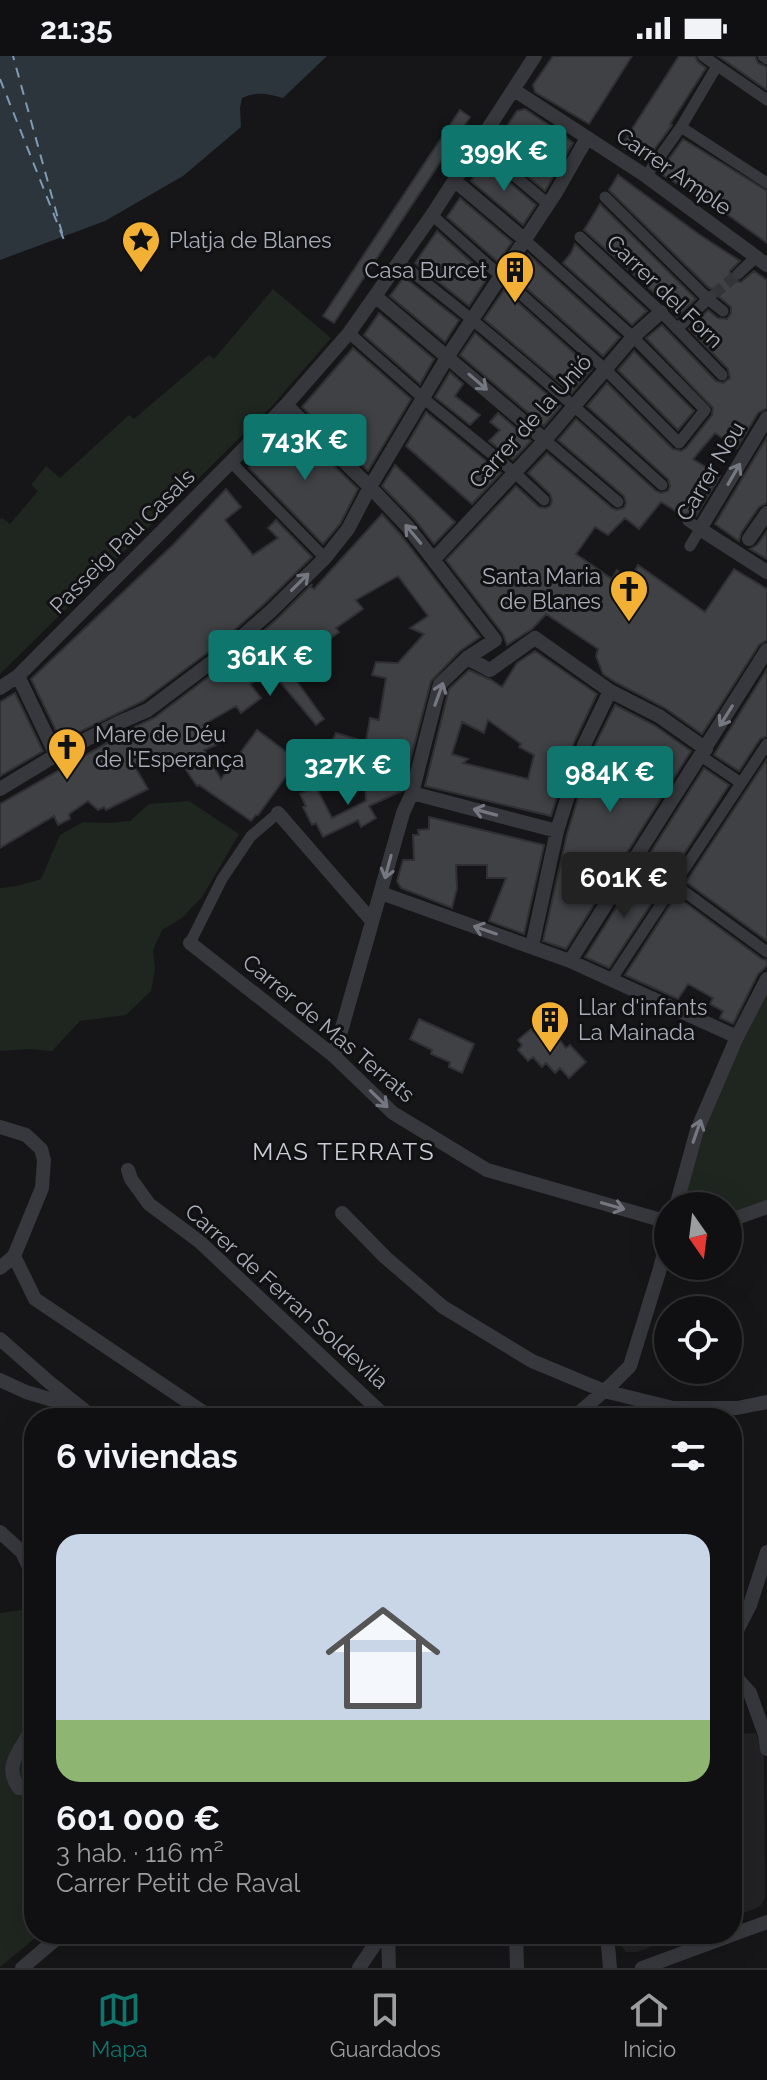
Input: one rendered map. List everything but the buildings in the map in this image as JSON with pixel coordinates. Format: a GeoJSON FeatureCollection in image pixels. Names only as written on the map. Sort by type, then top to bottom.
{"type":"FeatureCollection","features":[{"type":"Feature","properties":{"kind":"street","name":"Passeig Pau Casals"},"geometry":{"type":"LineString","coordinates":[[0,688],[18,676],[231,462],[349,333],[455,181],[535,56]]}},
{"type":"Feature","properties":{"kind":"street"},"geometry":{"type":"LineString","coordinates":[[703,56],[767,100]]}},
{"type":"Feature","properties":{"kind":"street"},"geometry":{"type":"LineString","coordinates":[[646,176],[681,127],[717,66]]}},
{"type":"Feature","properties":{"kind":"street","name":"Carrer Ample"},"geometry":{"type":"LineString","coordinates":[[514,90],[646,176],[763,261]]}},
{"type":"Feature","properties":{"kind":"street"},"geometry":{"type":"LineString","coordinates":[[681,127],[767,183]]}},
{"type":"Feature","properties":{"kind":"street"},"geometry":{"type":"LineString","coordinates":[[0,789],[56,755],[148,710],[221,655],[325,558],[348,529],[448,356],[501,278],[587,138]]}},
{"type":"Feature","properties":{"kind":"street"},"geometry":{"type":"LineString","coordinates":[[478,145],[548,204]]}},
{"type":"Feature","properties":{"kind":"street"},"geometry":{"type":"LineString","coordinates":[[432,215],[606,370],[679,443],[705,410],[633,337],[455,181]]}},
{"type":"Feature","properties":{"kind":"street"},"geometry":{"type":"LineString","coordinates":[[605,197],[711,296],[723,311]]}},
{"type":"Feature","properties":{"kind":"street","name":"Carrer del Forn"},"geometry":{"type":"LineString","coordinates":[[580,237],[661,312],[722,375]]}},
{"type":"Feature","properties":{"kind":"street"},"geometry":{"type":"LineString","coordinates":[[738,274],[763,261]]}},
{"type":"Feature","properties":{"kind":"street"},"geometry":{"type":"LineString","coordinates":[[399,262],[472,318],[575,405],[662,485]]}},
{"type":"Feature","properties":{"kind":"street"},"geometry":{"type":"LineString","coordinates":[[375,296],[618,502]]}},
{"type":"Feature","properties":{"kind":"street"},"geometry":{"type":"LineString","coordinates":[[677,329],[711,296]]}},
{"type":"Feature","properties":{"kind":"street","name":"Carrer de la Unió"},"geometry":{"type":"LineString","coordinates":[[434,559],[545,440],[633,337],[661,312]]}},
{"type":"Feature","properties":{"kind":"street"},"geometry":{"type":"LineString","coordinates":[[349,333],[544,500]]}},
{"type":"Feature","properties":{"kind":"street"},"geometry":{"type":"LineString","coordinates":[[286,405],[370,487],[434,559],[495,640],[467,658],[440,684],[412,793],[403,813],[334,1056]]}},
{"type":"Feature","properties":{"kind":"street","name":"Carrer Nou"},"geometry":{"type":"LineString","coordinates":[[690,546],[694,525],[767,418]]}},
{"type":"Feature","properties":{"kind":"street"},"geometry":{"type":"LineString","coordinates":[[231,462],[325,558]]}},
{"type":"Feature","properties":{"kind":"street"},"geometry":{"type":"LineString","coordinates":[[749,539],[767,513]]}},
{"type":"Feature","properties":{"kind":"street"},"geometry":{"type":"LineString","coordinates":[[694,525],[767,572]]}},
{"type":"Feature","properties":{"kind":"street"},"geometry":{"type":"LineString","coordinates":[[467,658],[490,670],[535,638],[610,691],[659,716],[741,783]]}},
{"type":"Feature","properties":{"kind":"street"},"geometry":{"type":"LineString","coordinates":[[570,961],[767,650]]}},
{"type":"Feature","properties":{"kind":"street"},"geometry":{"type":"LineString","coordinates":[[18,676],[56,755]]}},
{"type":"Feature","properties":{"kind":"street"},"geometry":{"type":"LineString","coordinates":[[532,946],[557,831],[584,745],[610,691]]}},
{"type":"Feature","properties":{"kind":"street"},"geometry":{"type":"LineString","coordinates":[[611,980],[767,744]]}},
{"type":"Feature","properties":{"kind":"street"},"geometry":{"type":"LineString","coordinates":[[412,793],[557,831]]}},
{"type":"Feature","properties":{"kind":"street"},"geometry":{"type":"LineString","coordinates":[[190,943],[222,879],[251,836],[278,813],[372,921]]}},
{"type":"Feature","properties":{"kind":"street"},"geometry":{"type":"LineString","coordinates":[[637,857],[767,952]]}},
{"type":"Feature","properties":{"kind":"street"},"geometry":{"type":"LineString","coordinates":[[381,893],[570,961],[737,1037]]}},
{"type":"Feature","properties":{"kind":"street","name":"Carrer de Mas Terrats"},"geometry":{"type":"LineString","coordinates":[[190,943],[334,1056],[393,1113],[487,1170],[654,1218]]}},
{"type":"Feature","properties":{"kind":"street"},"geometry":{"type":"LineString","coordinates":[[680,1192],[697,1130],[737,1037],[767,979]]}},
{"type":"Feature","properties":{"kind":"street"},"geometry":{"type":"LineString","coordinates":[[0,1127],[26,1135],[41,1149],[44,1160],[42,1188],[14,1256],[0,1268]]}},
{"type":"Feature","properties":{"kind":"street","name":"Carrer de Ferran Soldevila"},"geometry":{"type":"LineString","coordinates":[[128,1170],[149,1204],[200,1242],[376,1408]]}},
{"type":"Feature","properties":{"kind":"street"},"geometry":{"type":"LineString","coordinates":[[742,1217],[767,1207]]}},
{"type":"Feature","properties":{"kind":"street"},"geometry":{"type":"LineString","coordinates":[[342,1213],[385,1257],[443,1307],[532,1361],[604,1391],[673,1408],[737,1408],[767,1402]]}},
{"type":"Feature","properties":{"kind":"street"},"geometry":{"type":"LineString","coordinates":[[14,1256],[35,1299],[197,1408]]}},
{"type":"Feature","properties":{"kind":"street"},"geometry":{"type":"LineString","coordinates":[[584,1408],[630,1366],[657,1280]]}},
{"type":"Feature","properties":{"kind":"street"},"geometry":{"type":"LineString","coordinates":[[0,1339],[82,1408]]}},
{"type":"Feature","properties":{"kind":"street"},"geometry":{"type":"LineString","coordinates":[[0,1380],[72,1408]]}},
{"type":"Feature","properties":{"kind":"street"},"geometry":{"type":"LineString","coordinates":[[0,1532],[24,1556]]}},
{"type":"Feature","properties":{"kind":"street"},"geometry":{"type":"LineString","coordinates":[[742,1621],[767,1552]]}},
{"type":"Feature","properties":{"kind":"street"},"geometry":{"type":"LineString","coordinates":[[742,1684],[750,1693],[767,1749]]}},
{"type":"Feature","properties":{"kind":"street"},"geometry":{"type":"LineString","coordinates":[[24,1742],[12,1762],[12,1778],[19,1788],[24,1788]]}},
{"type":"Feature","properties":{"kind":"street"},"geometry":{"type":"LineString","coordinates":[[742,1931],[767,1922]]}},
{"type":"Feature","properties":{"kind":"street"},"geometry":{"type":"LineString","coordinates":[[22,1968],[50,1944]]}},
{"type":"Feature","properties":{"kind":"street"},"geometry":{"type":"LineString","coordinates":[[359,1968],[375,1944]]}},
{"type":"Feature","properties":{"kind":"street"},"geometry":{"type":"LineString","coordinates":[[388,1944],[389,1968]]}},
{"type":"Feature","properties":{"kind":"street"},"geometry":{"type":"LineString","coordinates":[[516,1944],[517,1968]]}},
{"type":"Feature","properties":{"kind":"street"},"geometry":{"type":"LineString","coordinates":[[608,1944],[610,1968]]}},
{"type":"Feature","properties":{"kind":"street"},"geometry":{"type":"LineString","coordinates":[[642,1968],[707,1944]]}},
{"type":"Feature","properties":{"kind":"shaded area"},"geometry":{"type":"Polygon","coordinates":[[[0,56],[327,56],[283,98],[258,94],[242,98],[241,127],[183,176],[105,221],[0,260],[0,56]]]}},
{"type":"Feature","properties":{"kind":"shaded area"},"geometry":{"type":"Polygon","coordinates":[[[273,289],[331,338],[271,407],[0,674],[0,520],[2,518],[10,524],[38,491],[31,485],[46,466],[60,478],[129,415],[134,419],[209,355],[214,359],[273,289]]]}},
{"type":"Feature","properties":{"kind":"shaded area"},"geometry":{"type":"Polygon","coordinates":[[[189,801],[239,834],[202,897],[182,918],[162,930],[153,950],[155,969],[151,991],[126,1015],[80,1021],[52,1051],[0,1051],[0,888],[41,879],[60,835],[83,822],[130,821],[149,804],[189,801]]]}},
{"type":"Feature","properties":{"kind":"shaded area"},"geometry":{"type":"Polygon","coordinates":[[[767,979],[767,1207],[742,1216],[742,1192],[680,1192],[697,1130],[767,979]]]}},
{"type":"Feature","properties":{"kind":"shaded area"},"geometry":{"type":"Polygon","coordinates":[[[24,1611],[24,1944],[28,1944],[0,1967],[0,1613],[24,1611]]]}},
{"type":"Feature","properties":{"kind":"shaded area"},"geometry":{"type":"Polygon","coordinates":[[[756,1733],[764,1758],[765,1897],[757,1908],[742,1913],[742,1734],[756,1733]]]}},
{"type":"Feature","properties":{"kind":"shaded area"},"geometry":{"type":"Polygon","coordinates":[[[620,1944],[658,1944],[637,1952],[626,1952],[620,1944]]]}},
{"type":"Feature","properties":{"kind":"ferry route"},"geometry":{"type":"LineString","coordinates":[[0,79],[64,240],[13,56]]}},
{"type":"Feature","properties":{"kind":"tunnel"},"geometry":{"type":"LineString","coordinates":[[714,294],[738,274]]}},
{"type":"Feature","properties":{"kind":"place","name":"Platja de Blanes"},"geometry":{"type":"Point","coordinates":[141,274]}},
{"type":"Feature","properties":{"kind":"place","name":"Casa Burcet"},"geometry":{"type":"Point","coordinates":[515,304]}},
{"type":"Feature","properties":{"kind":"place","name":"Santa Maria de Blanes"},"geometry":{"type":"Point","coordinates":[629,623]}},
{"type":"Feature","properties":{"kind":"place","name":"Mare de Déu de l'Esperança"},"geometry":{"type":"Point","coordinates":[67,781]}},
{"type":"Feature","properties":{"kind":"place","name":"Llar d'infants La Mainada"},"geometry":{"type":"Point","coordinates":[550,1054]}},
{"type":"Feature","properties":{"kind":"district","name":"MAS TERRATS"},"geometry":{"type":"Point","coordinates":[344,1151]}}]}
